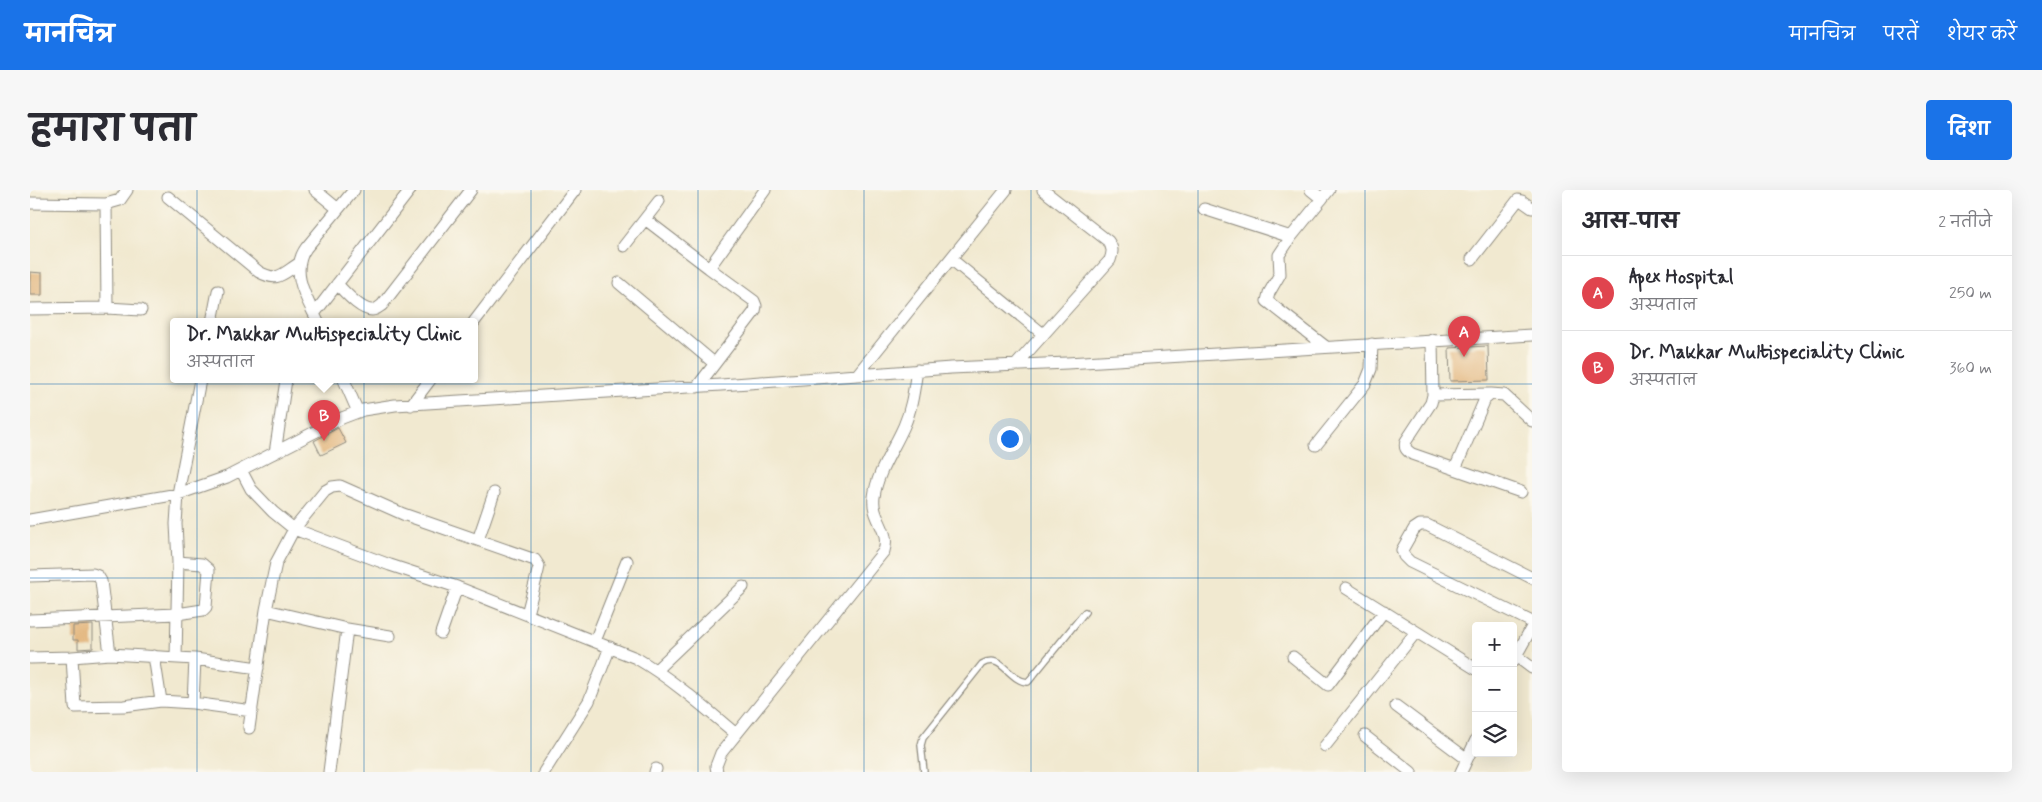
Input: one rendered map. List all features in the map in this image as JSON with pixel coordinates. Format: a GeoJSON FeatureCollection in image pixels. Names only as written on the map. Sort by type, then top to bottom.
{"type":"FeatureCollection","features":[{"type":"Feature","properties":{"kind":"street"},"geometry":{"type":"LineString","coordinates":[[30,203],[106,204],[120,200],[127,190]]}},
{"type":"Feature","properties":{"kind":"street"},"geometry":{"type":"LineString","coordinates":[[315,190],[338,209]]}},
{"type":"Feature","properties":{"kind":"street"},"geometry":{"type":"LineString","coordinates":[[316,318],[299,278],[298,264],[300,256],[354,190]]}},
{"type":"Feature","properties":{"kind":"street"},"geometry":{"type":"LineString","coordinates":[[316,318],[337,284],[410,190]]}},
{"type":"Feature","properties":{"kind":"street"},"geometry":{"type":"LineString","coordinates":[[337,284],[362,307],[370,311],[376,310],[382,305],[471,190]]}},
{"type":"Feature","properties":{"kind":"street"},"geometry":{"type":"LineString","coordinates":[[477,318],[575,190]]}},
{"type":"Feature","properties":{"kind":"street"},"geometry":{"type":"LineString","coordinates":[[709,268],[765,190]]}},
{"type":"Feature","properties":{"kind":"street"},"geometry":{"type":"LineString","coordinates":[[1016,365],[1110,260],[1113,252],[1108,241],[1043,190]]}},
{"type":"Feature","properties":{"kind":"street"},"geometry":{"type":"LineString","coordinates":[[1311,190],[1326,194],[1279,255],[1280,274],[1268,293],[1267,301],[1326,347]]}},
{"type":"Feature","properties":{"kind":"street"},"geometry":{"type":"LineString","coordinates":[[857,375],[951,258],[999,193]]}},
{"type":"Feature","properties":{"kind":"street"},"geometry":{"type":"LineString","coordinates":[[168,197],[264,274],[277,278],[298,264]]}},
{"type":"Feature","properties":{"kind":"street"},"geometry":{"type":"LineString","coordinates":[[1472,259],[1518,200],[1532,208]]}},
{"type":"Feature","properties":{"kind":"street"},"geometry":{"type":"LineString","coordinates":[[624,246],[659,201]]}},
{"type":"Feature","properties":{"kind":"street"},"geometry":{"type":"LineString","coordinates":[[106,204],[107,308]]}},
{"type":"Feature","properties":{"kind":"street"},"geometry":{"type":"LineString","coordinates":[[1204,209],[1291,237]]}},
{"type":"Feature","properties":{"kind":"street"},"geometry":{"type":"LineString","coordinates":[[645,219],[754,301],[756,306],[755,312],[696,387]]}},
{"type":"Feature","properties":{"kind":"street"},"geometry":{"type":"LineString","coordinates":[[951,258],[1043,334]]}},
{"type":"Feature","properties":{"kind":"street"},"geometry":{"type":"LineString","coordinates":[[619,283],[714,363]]}},
{"type":"Feature","properties":{"kind":"street"},"geometry":{"type":"LineString","coordinates":[[213,318],[218,292]]}},
{"type":"Feature","properties":{"kind":"street"},"geometry":{"type":"LineString","coordinates":[[30,309],[107,308],[141,310]]}},
{"type":"Feature","properties":{"kind":"street"},"geometry":{"type":"LineString","coordinates":[[30,520],[178,494],[241,470],[342,418],[358,412],[387,406],[696,387],[917,370],[1532,335]]}},
{"type":"Feature","properties":{"kind":"street"},"geometry":{"type":"LineString","coordinates":[[1432,340],[1433,396],[1431,403],[1405,445],[1406,450],[1412,454],[1521,492]]}},
{"type":"Feature","properties":{"kind":"street"},"geometry":{"type":"LineString","coordinates":[[1316,446],[1366,384],[1371,369],[1372,344]]}},
{"type":"Feature","properties":{"kind":"street"},"geometry":{"type":"LineString","coordinates":[[717,772],[716,766],[721,753],[884,551],[887,542],[875,514],[874,495],[878,480],[908,415],[917,370]]}},
{"type":"Feature","properties":{"kind":"street"},"geometry":{"type":"LineString","coordinates":[[176,658],[178,562],[176,524],[178,494],[199,383]]}},
{"type":"Feature","properties":{"kind":"street"},"geometry":{"type":"LineString","coordinates":[[275,453],[286,383]]}},
{"type":"Feature","properties":{"kind":"street"},"geometry":{"type":"LineString","coordinates":[[345,383],[358,412]]}},
{"type":"Feature","properties":{"kind":"street"},"geometry":{"type":"LineString","coordinates":[[411,405],[428,383]]}},
{"type":"Feature","properties":{"kind":"street"},"geometry":{"type":"LineString","coordinates":[[1455,469],[1485,399],[1491,394]]}},
{"type":"Feature","properties":{"kind":"street"},"geometry":{"type":"LineString","coordinates":[[1433,396],[1504,395],[1532,421]]}},
{"type":"Feature","properties":{"kind":"street"},"geometry":{"type":"LineString","coordinates":[[241,470],[251,489],[273,512],[294,529],[390,565],[457,587],[636,658],[656,670],[736,734]]}},
{"type":"Feature","properties":{"kind":"street"},"geometry":{"type":"LineString","coordinates":[[249,728],[266,610],[276,563],[294,529],[326,491],[332,487],[340,486],[402,514],[535,560],[539,566],[527,614]]}},
{"type":"Feature","properties":{"kind":"street"},"geometry":{"type":"LineString","coordinates":[[478,540],[494,493]]}},
{"type":"Feature","properties":{"kind":"street"},"geometry":{"type":"LineString","coordinates":[[1532,578],[1427,525],[1420,525],[1414,529],[1402,550],[1404,556],[1410,562],[1532,622]]}},
{"type":"Feature","properties":{"kind":"street"},"geometry":{"type":"LineString","coordinates":[[595,642],[627,561]]}},
{"type":"Feature","properties":{"kind":"street"},"geometry":{"type":"LineString","coordinates":[[30,620],[178,614],[200,611],[206,607],[210,570],[202,564],[178,562]]}},
{"type":"Feature","properties":{"kind":"street"},"geometry":{"type":"LineString","coordinates":[[30,576],[93,574],[98,576],[101,581],[110,654]]}},
{"type":"Feature","properties":{"kind":"street"},"geometry":{"type":"LineString","coordinates":[[656,670],[743,586]]}},
{"type":"Feature","properties":{"kind":"street"},"geometry":{"type":"LineString","coordinates":[[441,633],[457,587]]}},
{"type":"Feature","properties":{"kind":"street"},"geometry":{"type":"LineString","coordinates":[[1346,588],[1473,667]]}},
{"type":"Feature","properties":{"kind":"street"},"geometry":{"type":"LineString","coordinates":[[266,610],[347,629],[390,636]]}},
{"type":"Feature","properties":{"kind":"street"},"geometry":{"type":"LineString","coordinates":[[1293,657],[1328,685],[1384,611]]}},
{"type":"Feature","properties":{"kind":"street"},"geometry":{"type":"LineString","coordinates":[[1517,654],[1532,627]]}},
{"type":"Feature","properties":{"kind":"street"},"geometry":{"type":"LineString","coordinates":[[329,772],[347,629]]}},
{"type":"Feature","properties":{"kind":"street"},"geometry":{"type":"LineString","coordinates":[[1325,746],[1416,632]]}},
{"type":"Feature","properties":{"kind":"street"},"geometry":{"type":"LineString","coordinates":[[544,772],[589,701],[610,647]]}},
{"type":"Feature","properties":{"kind":"street"},"geometry":{"type":"LineString","coordinates":[[30,658],[110,654],[195,659],[258,668]]}},
{"type":"Feature","properties":{"kind":"street"},"geometry":{"type":"LineString","coordinates":[[154,656],[161,701]]}},
{"type":"Feature","properties":{"kind":"street"},"geometry":{"type":"LineString","coordinates":[[72,657],[76,707],[124,706],[161,701],[252,711]]}},
{"type":"Feature","properties":{"kind":"street"},"geometry":{"type":"LineString","coordinates":[[192,703],[195,659]]}},
{"type":"Feature","properties":{"kind":"street"},"geometry":{"type":"LineString","coordinates":[[1517,660],[1532,668]]}},
{"type":"Feature","properties":{"kind":"street"},"geometry":{"type":"LineString","coordinates":[[1396,706],[1467,759]]}},
{"type":"Feature","properties":{"kind":"street"},"geometry":{"type":"LineString","coordinates":[[1365,736],[1411,772]]}},
{"type":"Feature","properties":{"kind":"street"},"geometry":{"type":"LineString","coordinates":[[1461,772],[1472,748]]}},
{"type":"Feature","properties":{"kind":"lane"},"geometry":{"type":"LineString","coordinates":[[924,772],[921,745],[923,738],[982,664],[989,660],[995,661],[1020,680],[1028,682],[1085,612]]}},
{"type":"Feature","properties":{"kind":"building"},"geometry":{"type":"Polygon","coordinates":[[[30,272],[42,273],[42,295],[30,295],[30,272]]]}},
{"type":"Feature","properties":{"kind":"building"},"geometry":{"type":"Polygon","coordinates":[[[1488,346],[1489,380],[1450,381],[1449,348],[1488,346]]]}},
{"type":"Feature","properties":{"kind":"building"},"geometry":{"type":"Polygon","coordinates":[[[338,428],[346,443],[321,455],[314,441],[338,428]]]}},
{"type":"Feature","properties":{"kind":"building"},"geometry":{"type":"Polygon","coordinates":[[[93,625],[93,648],[78,649],[78,640],[73,640],[73,626],[93,625]]]}},
{"type":"Feature","properties":{"kind":"place","name":"Apex Hospital"},"geometry":{"type":"Point","coordinates":[1464,357]}},
{"type":"Feature","properties":{"kind":"place","name":"Dr. Makkar Multispeciality Clinic"},"geometry":{"type":"Point","coordinates":[324,441]}}]}
